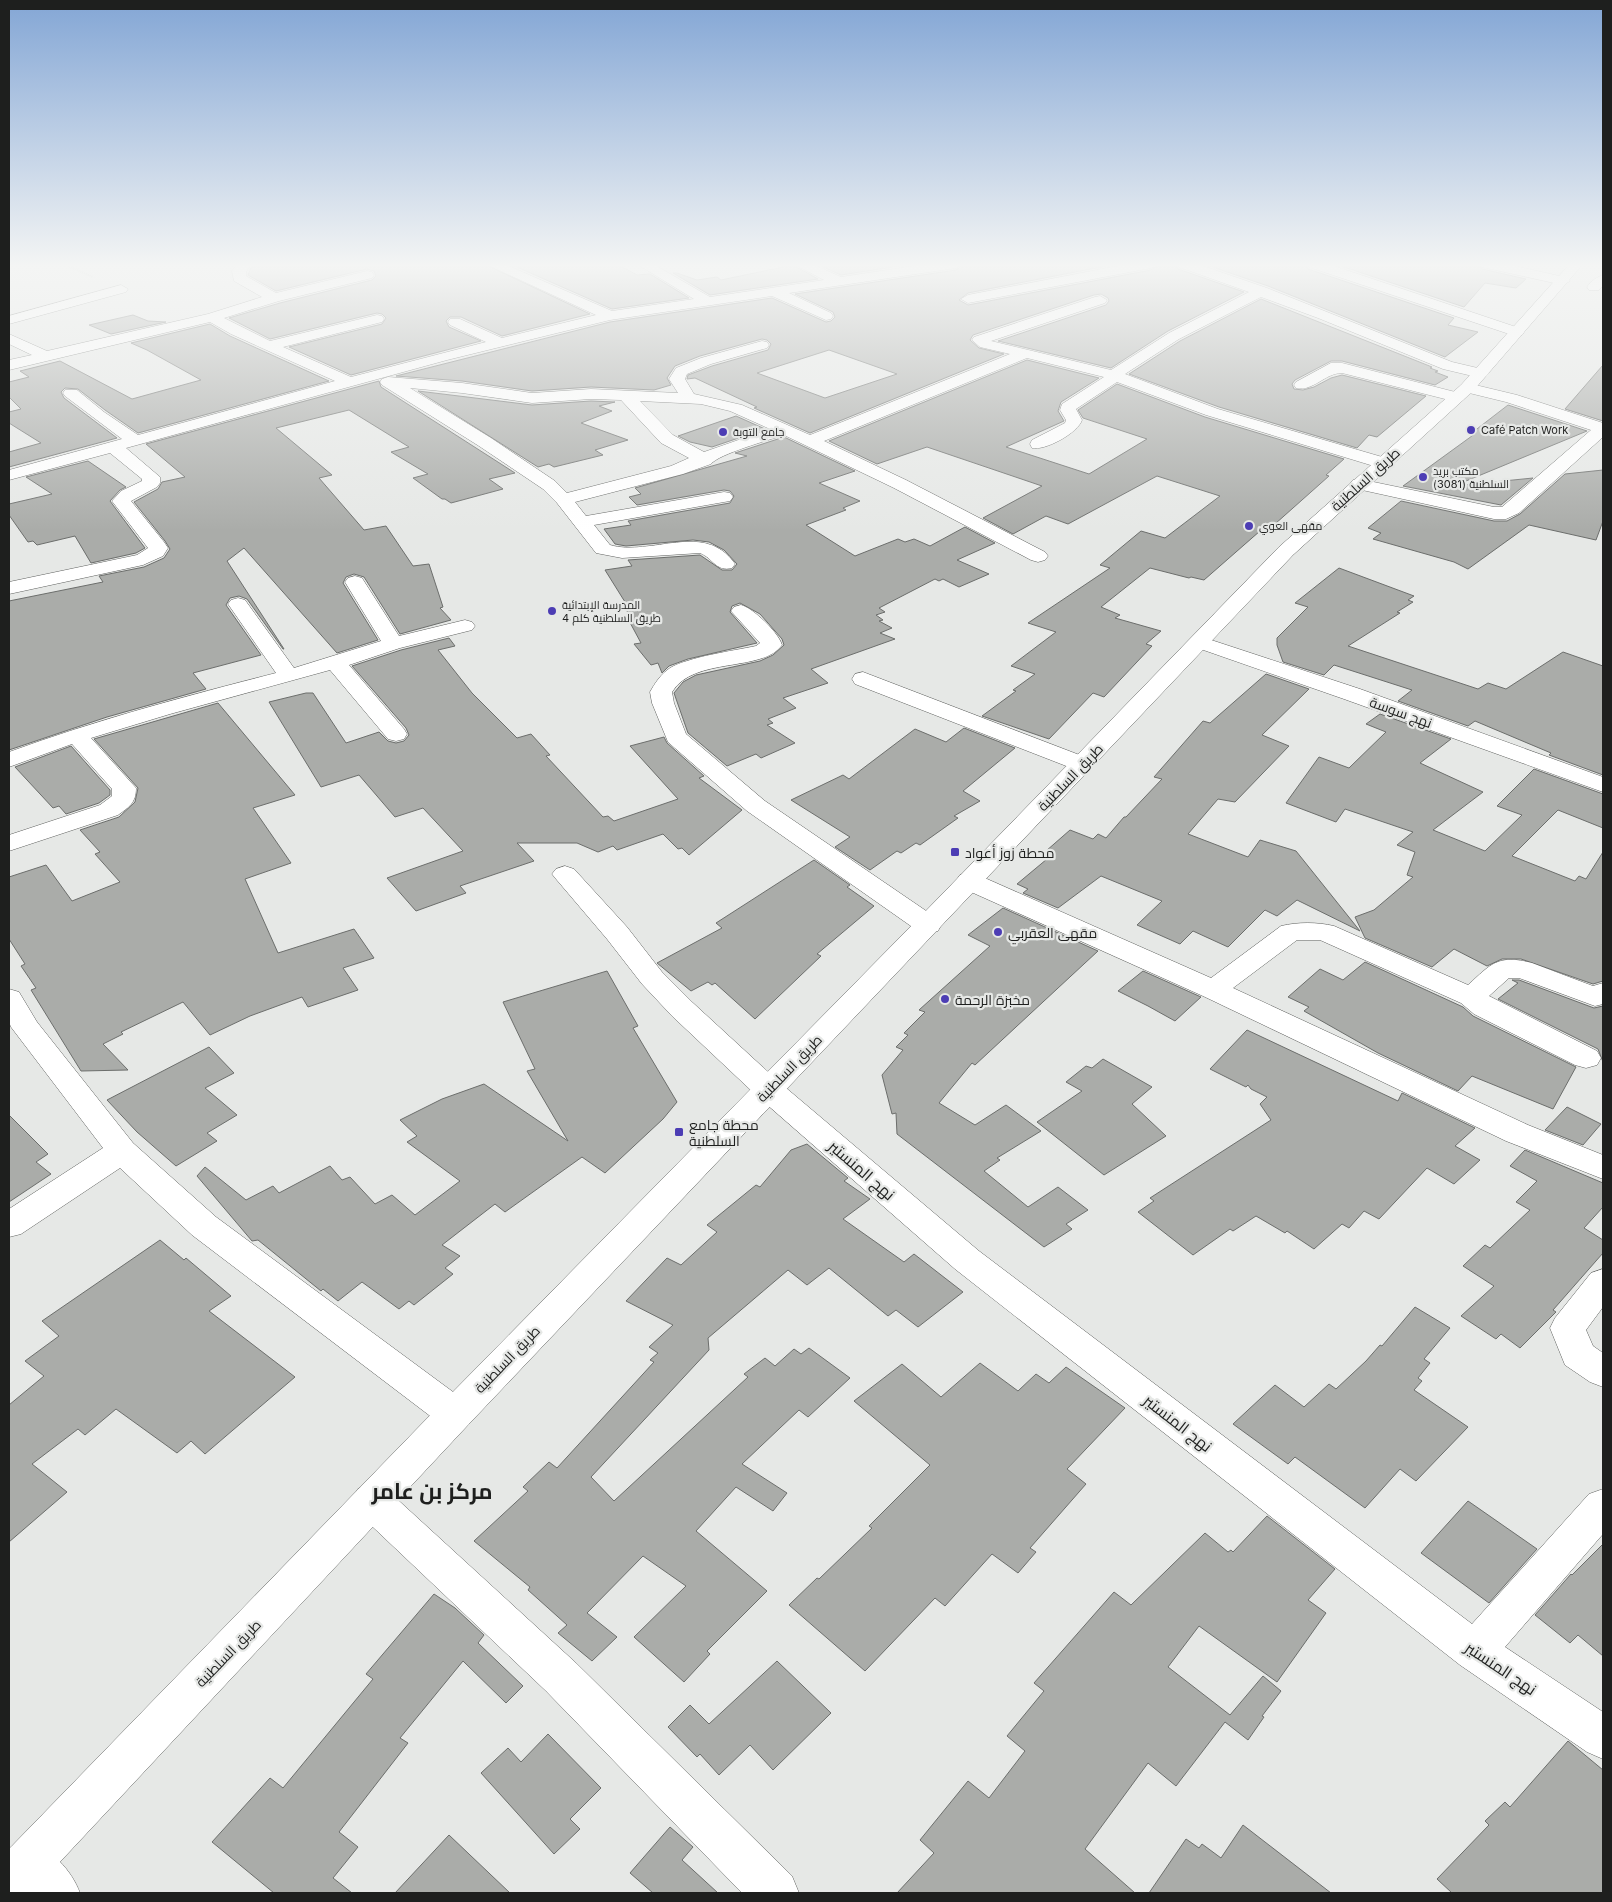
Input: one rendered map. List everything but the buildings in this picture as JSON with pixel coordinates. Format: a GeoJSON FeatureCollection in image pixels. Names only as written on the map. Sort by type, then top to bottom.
{"type":"FeatureCollection","features":[{"type":"Feature","properties":{"kind":"street"},"geometry":{"type":"LineString","coordinates":[[39,353],[45,356]]}},
{"type":"Feature","properties":{"kind":"street"},"geometry":{"type":"LineString","coordinates":[[9,365],[59,353]]}},
{"type":"Feature","properties":{"kind":"street"},"geometry":{"type":"LineString","coordinates":[[283,353],[349,382]]}},
{"type":"Feature","properties":{"kind":"street"},"geometry":{"type":"LineString","coordinates":[[9,475],[114,448],[349,382],[382,378],[464,353]]}},
{"type":"Feature","properties":{"kind":"street"},"geometry":{"type":"LineString","coordinates":[[688,397],[677,379],[681,371],[735,353]]}},
{"type":"Feature","properties":{"kind":"street"},"geometry":{"type":"LineString","coordinates":[[810,441],[1026,353],[1113,375],[1212,412],[1383,463]]}},
{"type":"Feature","properties":{"kind":"street"},"geometry":{"type":"LineString","coordinates":[[1038,444],[1072,426],[1074,420],[1068,407],[1110,381],[1113,375],[1148,353]]}},
{"type":"Feature","properties":{"kind":"street"},"geometry":{"type":"LineString","coordinates":[[1415,353],[1448,366],[1468,386]]}},
{"type":"Feature","properties":{"kind":"street","name":"طريق السلطنية"},"geometry":{"type":"LineString","coordinates":[[31,1879],[372,1501],[454,1414],[928,925],[1286,551],[1468,386],[1498,353]]}},
{"type":"Feature","properties":{"kind":"street"},"geometry":{"type":"LineString","coordinates":[[1302,385],[1330,368],[1342,368],[1468,386],[1511,398],[1603,429],[1525,499],[1506,513],[1494,513],[1359,484]]}},
{"type":"Feature","properties":{"kind":"street"},"geometry":{"type":"LineString","coordinates":[[382,378],[532,398],[591,394],[627,397],[688,397],[710,400],[736,408],[810,441],[900,484],[1038,556]]}},
{"type":"Feature","properties":{"kind":"street"},"geometry":{"type":"LineString","coordinates":[[382,378],[485,442],[549,486],[563,499],[598,543],[609,552],[622,553],[698,547],[711,551],[725,564]]}},
{"type":"Feature","properties":{"kind":"street"},"geometry":{"type":"LineString","coordinates":[[70,393],[136,441]]}},
{"type":"Feature","properties":{"kind":"street"},"geometry":{"type":"LineString","coordinates":[[627,397],[667,439],[705,460]]}},
{"type":"Feature","properties":{"kind":"street"},"geometry":{"type":"LineString","coordinates":[[563,499],[677,470],[783,430]]}},
{"type":"Feature","properties":{"kind":"street"},"geometry":{"type":"LineString","coordinates":[[9,588],[143,559],[156,552],[158,548],[156,542],[121,501],[127,495],[151,483],[151,477],[114,448]]}},
{"type":"Feature","properties":{"kind":"street"},"geometry":{"type":"LineString","coordinates":[[582,522],[724,497]]}},
{"type":"Feature","properties":{"kind":"street"},"geometry":{"type":"LineString","coordinates":[[355,582],[393,644]]}},
{"type":"Feature","properties":{"kind":"street"},"geometry":{"type":"LineString","coordinates":[[238,604],[289,676]]}},
{"type":"Feature","properties":{"kind":"street"},"geometry":{"type":"LineString","coordinates":[[741,610],[770,639],[771,645],[763,651],[692,667],[677,673],[667,682],[661,692],[663,703],[676,737],[756,806],[928,925]]}},
{"type":"Feature","properties":{"kind":"street"},"geometry":{"type":"LineString","coordinates":[[9,760],[76,735],[162,709],[289,676],[393,644],[465,626]]}},
{"type":"Feature","properties":{"kind":"street","name":"نهج سوسة"},"geometry":{"type":"LineString","coordinates":[[1198,642],[1352,694],[1603,785]]}},
{"type":"Feature","properties":{"kind":"street"},"geometry":{"type":"LineString","coordinates":[[334,661],[396,734]]}},
{"type":"Feature","properties":{"kind":"street"},"geometry":{"type":"LineString","coordinates":[[863,679],[1082,764]]}},
{"type":"Feature","properties":{"kind":"street"},"geometry":{"type":"LineString","coordinates":[[9,843],[109,810],[124,799],[124,788],[76,735]]}},
{"type":"Feature","properties":{"kind":"street","name":"نهج المنستير"},"geometry":{"type":"LineString","coordinates":[[564,874],[617,932],[658,984],[682,1009],[768,1089],[967,1260],[1475,1651],[1603,1737]]}},
{"type":"Feature","properties":{"kind":"street"},"geometry":{"type":"LineString","coordinates":[[969,881],[1213,990],[1517,1133],[1603,1168]]}},
{"type":"Feature","properties":{"kind":"street"},"geometry":{"type":"LineString","coordinates":[[1213,990],[1291,932],[1324,932],[1471,997],[1484,1008],[1586,1058]]}},
{"type":"Feature","properties":{"kind":"street"},"geometry":{"type":"LineString","coordinates":[[1471,997],[1502,969],[1522,969],[1595,997],[1603,992]]}},
{"type":"Feature","properties":{"kind":"street"},"geometry":{"type":"LineString","coordinates":[[9,998],[26,1027],[122,1151],[204,1226],[454,1414]]}},
{"type":"Feature","properties":{"kind":"street"},"geometry":{"type":"LineString","coordinates":[[9,1225],[122,1151]]}},
{"type":"Feature","properties":{"kind":"street"},"geometry":{"type":"LineString","coordinates":[[1603,1282],[1568,1328],[1578,1355],[1603,1372]]}},
{"type":"Feature","properties":{"kind":"street"},"geometry":{"type":"LineString","coordinates":[[372,1501],[561,1677],[775,1893]]}},
{"type":"Feature","properties":{"kind":"street"},"geometry":{"type":"LineString","coordinates":[[1475,1651],[1603,1506]]}},
{"type":"Feature","properties":{"kind":"place","name":"Café Patch Work"},"geometry":{"type":"Point","coordinates":[1471,430]}},
{"type":"Feature","properties":{"kind":"place","name":"جامع التوبة"},"geometry":{"type":"Point","coordinates":[723,432]}},
{"type":"Feature","properties":{"kind":"place","name":"مكتب بريد السلطنية (3081)"},"geometry":{"type":"Point","coordinates":[1423,477]}},
{"type":"Feature","properties":{"kind":"place","name":"مقهى العوي"},"geometry":{"type":"Point","coordinates":[1249,526]}},
{"type":"Feature","properties":{"kind":"place","name":"المدرسة الإبتدائية طريق السلطنية كلم 4"},"geometry":{"type":"Point","coordinates":[552,611]}},
{"type":"Feature","properties":{"kind":"place","name":"محطة زوز أعواد"},"geometry":{"type":"Point","coordinates":[955,852]}},
{"type":"Feature","properties":{"kind":"place","name":"مقهى العقربي"},"geometry":{"type":"Point","coordinates":[998,932]}},
{"type":"Feature","properties":{"kind":"place","name":"مخبزة الرحمة"},"geometry":{"type":"Point","coordinates":[945,999]}},
{"type":"Feature","properties":{"kind":"place","name":"محطة جامع السلطنية"},"geometry":{"type":"Point","coordinates":[679,1132]}},
{"type":"Feature","properties":{"kind":"district","name":"مركز بن عامر"},"geometry":{"type":"Point","coordinates":[432,1491]}}]}
